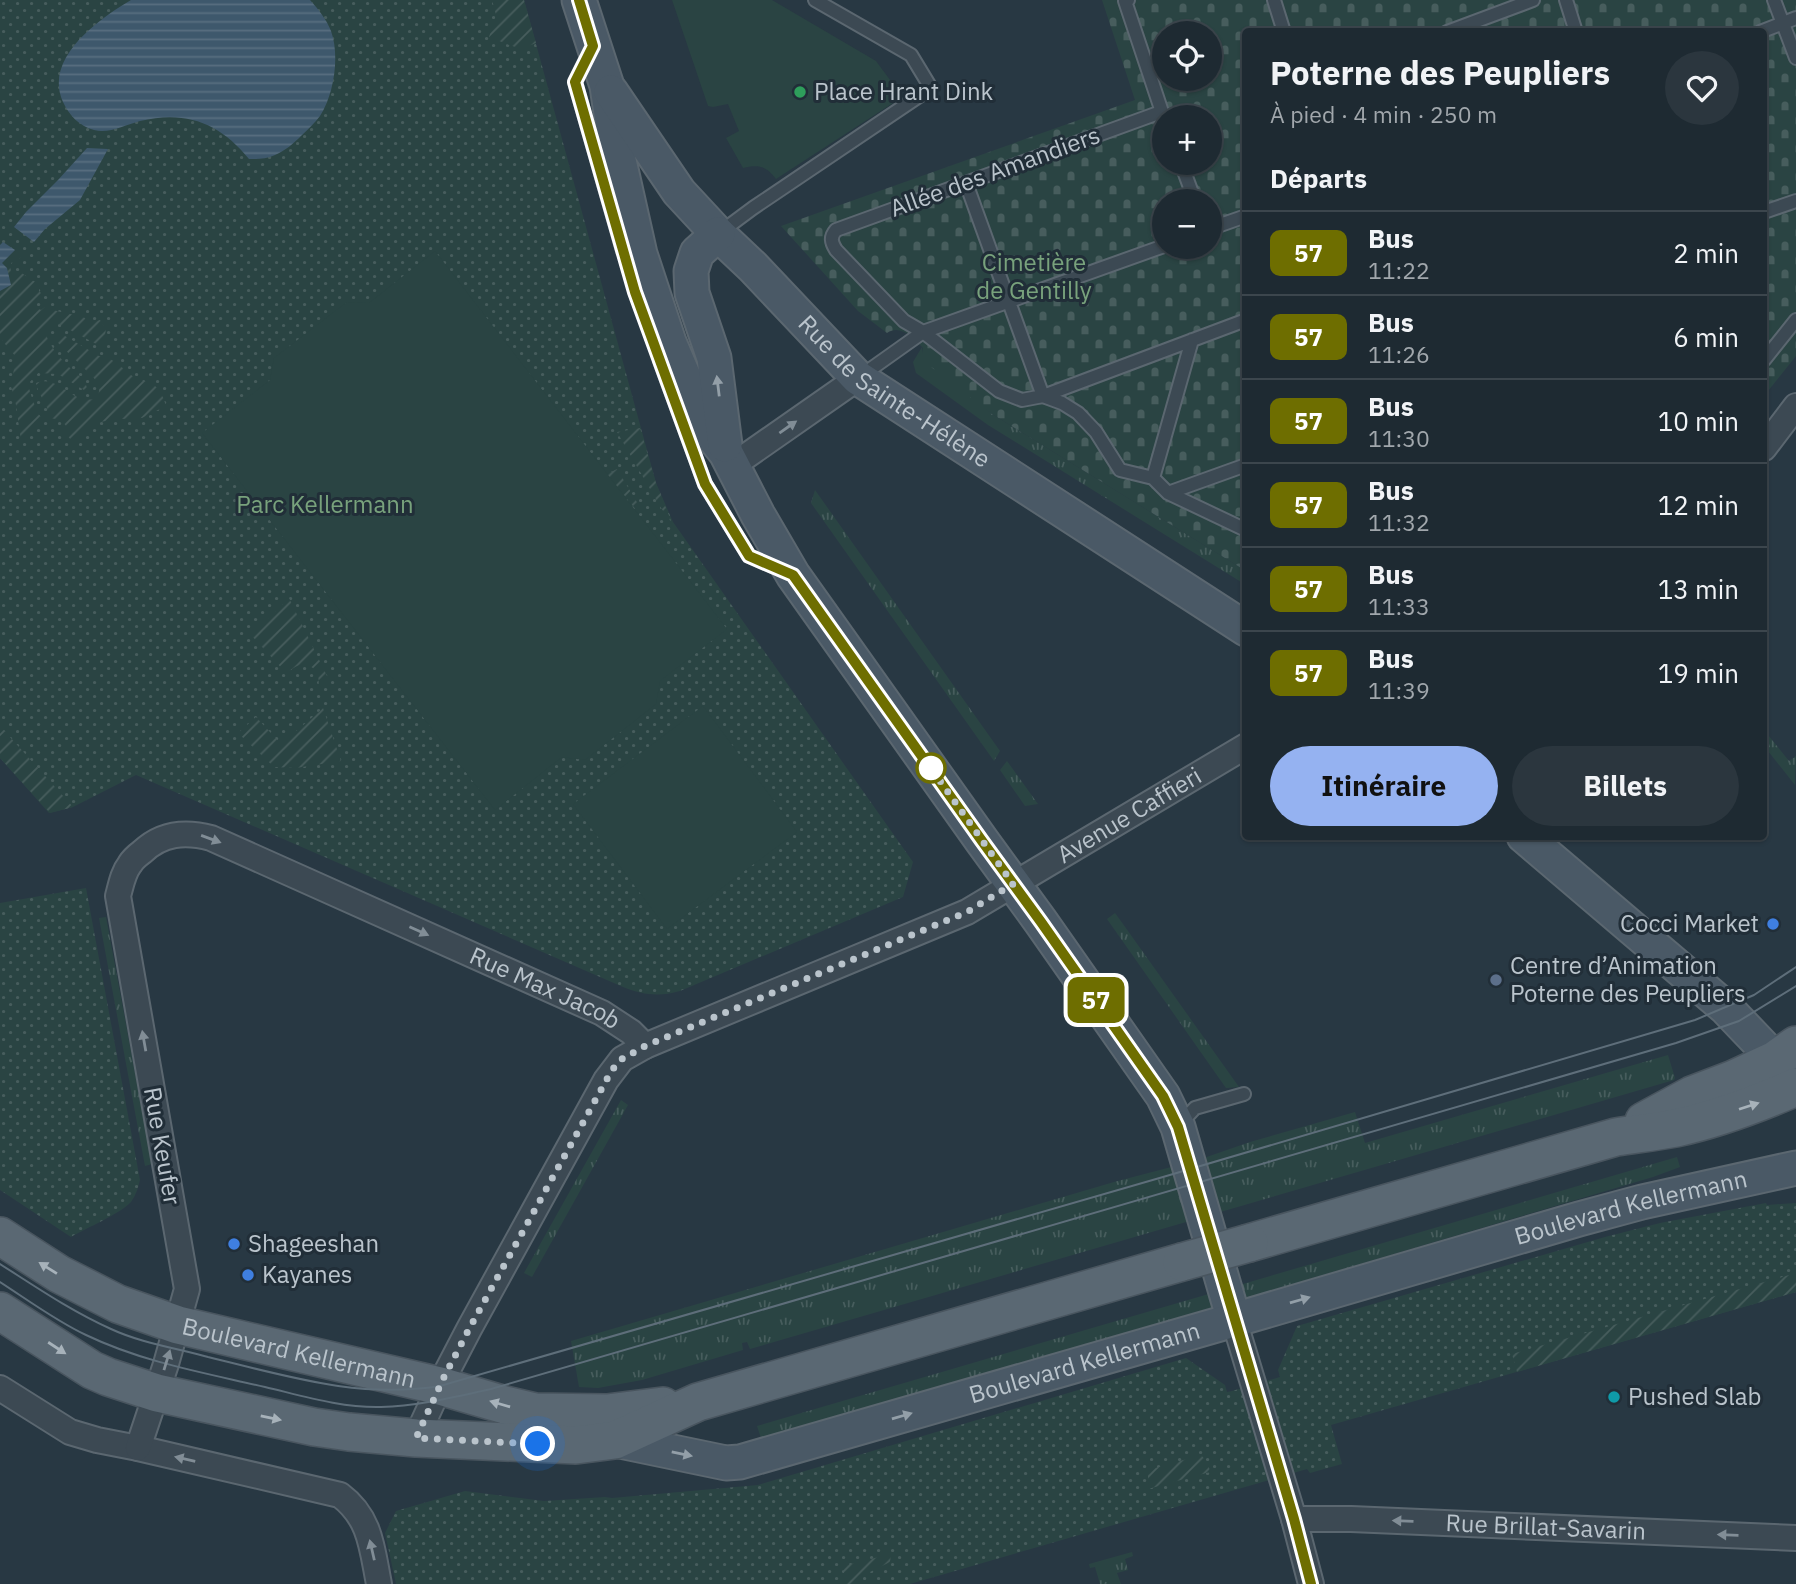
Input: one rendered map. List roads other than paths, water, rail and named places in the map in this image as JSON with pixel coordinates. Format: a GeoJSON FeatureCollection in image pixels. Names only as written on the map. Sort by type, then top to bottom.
{"type":"FeatureCollection","features":[{"type":"Feature","properties":{"kind":"main road"},"geometry":{"type":"LineString","coordinates":[[579,0],[607,86],[616,147],[640,254],[669,341],[706,428],[729,460],[793,575],[1163,1096],[1178,1127],[1234,1320]]}},
{"type":"Feature","properties":{"kind":"main road","name":"Rue de Sainte-Hélène"},"geometry":{"type":"LineString","coordinates":[[607,86],[679,192],[858,378],[1242,626]]}},
{"type":"Feature","properties":{"kind":"main road"},"geometry":{"type":"LineString","coordinates":[[718,234],[696,253],[691,271],[692,293],[715,358],[729,460]]}},
{"type":"Feature","properties":{"kind":"main road"},"geometry":{"type":"LineString","coordinates":[[1529,840],[1726,1008],[1791,1068]]}},
{"type":"Feature","properties":{"kind":"main road","name":"Boulevard Kellermann"},"geometry":{"type":"LineString","coordinates":[[615,1440],[698,1402],[1616,1137],[1692,1096],[1734,1079],[1791,1068]]}},
{"type":"Feature","properties":{"kind":"main road","name":"Boulevard Kellermann"},"geometry":{"type":"LineString","coordinates":[[0,1311],[92,1370],[108,1377],[157,1393],[314,1427],[416,1438],[563,1445],[615,1440],[726,1463],[740,1462],[1629,1205],[1796,1168]]}},
{"type":"Feature","properties":{"kind":"main road","name":"Boulevard Kellermann"},"geometry":{"type":"LineString","coordinates":[[0,1236],[59,1274],[147,1315],[178,1325],[440,1386],[505,1405],[535,1412],[607,1413],[698,1402]]}},
{"type":"Feature","properties":{"kind":"street"},"geometry":{"type":"LineString","coordinates":[[729,460],[858,378]]}},
{"type":"Feature","properties":{"kind":"street"},"geometry":{"type":"LineString","coordinates":[[1767,444],[1796,406]]}},
{"type":"Feature","properties":{"kind":"street","name":"Avenue Caffieri"},"geometry":{"type":"LineString","coordinates":[[1013,884],[1242,748]]}},
{"type":"Feature","properties":{"kind":"street","name":"Rue Max Jacob"},"geometry":{"type":"LineString","coordinates":[[147,847],[177,834],[196,834],[211,838],[602,1013],[631,1032],[645,1046],[967,912],[1013,884]]}},
{"type":"Feature","properties":{"kind":"street","name":"Rue Keufer"},"geometry":{"type":"LineString","coordinates":[[138,1448],[187,1289],[118,896],[130,863],[147,847]]}},
{"type":"Feature","properties":{"kind":"street"},"geometry":{"type":"LineString","coordinates":[[416,1438],[469,1329],[606,1080],[622,1059],[645,1046]]}},
{"type":"Feature","properties":{"kind":"street"},"geometry":{"type":"LineString","coordinates":[[1234,1320],[1311,1584]]}},
{"type":"Feature","properties":{"kind":"street"},"geometry":{"type":"LineString","coordinates":[[0,1388],[70,1432],[340,1495],[350,1503],[367,1528],[379,1584]]}},
{"type":"Feature","properties":{"kind":"street","name":"Rue Brillat-Savarin"},"geometry":{"type":"LineString","coordinates":[[1294,1519],[1351,1519],[1796,1538]]}},
{"type":"Feature","properties":{"kind":"lane"},"geometry":{"type":"LineString","coordinates":[[718,234],[931,88],[911,55],[815,0]]}},
{"type":"Feature","properties":{"kind":"lane"},"geometry":{"type":"LineString","coordinates":[[1273,0],[1283,28]]}},
{"type":"Feature","properties":{"kind":"lane"},"geometry":{"type":"LineString","coordinates":[[1458,28],[1533,0]]}},
{"type":"Feature","properties":{"kind":"lane"},"geometry":{"type":"LineString","coordinates":[[1566,0],[1575,28]]}},
{"type":"Feature","properties":{"kind":"lane"},"geometry":{"type":"LineString","coordinates":[[1774,0],[1796,58]]}},
{"type":"Feature","properties":{"kind":"lane"},"geometry":{"type":"LineString","coordinates":[[1126,1],[1159,105]]}},
{"type":"Feature","properties":{"kind":"lane"},"geometry":{"type":"LineString","coordinates":[[1767,29],[1796,18]]}},
{"type":"Feature","properties":{"kind":"lane"},"geometry":{"type":"LineString","coordinates":[[593,46],[575,82],[627,266]]}},
{"type":"Feature","properties":{"kind":"lane","name":"Allée des Amandiers"},"geometry":{"type":"LineString","coordinates":[[923,332],[904,321],[836,250],[831,236],[836,230],[1152,118]]}},
{"type":"Feature","properties":{"kind":"lane"},"geometry":{"type":"LineString","coordinates":[[966,183],[1043,396]]}},
{"type":"Feature","properties":{"kind":"lane"},"geometry":{"type":"LineString","coordinates":[[1767,211],[1796,201]]}},
{"type":"Feature","properties":{"kind":"lane"},"geometry":{"type":"LineString","coordinates":[[1222,224],[1242,217]]}},
{"type":"Feature","properties":{"kind":"lane"},"geometry":{"type":"LineString","coordinates":[[858,378],[923,332],[1152,250]]}},
{"type":"Feature","properties":{"kind":"lane"},"geometry":{"type":"LineString","coordinates":[[1767,356],[1796,320]]}},
{"type":"Feature","properties":{"kind":"lane"},"geometry":{"type":"LineString","coordinates":[[923,332],[999,391],[1022,400],[1043,396],[1242,321]]}},
{"type":"Feature","properties":{"kind":"lane"},"geometry":{"type":"LineString","coordinates":[[1153,478],[1192,340]]}},
{"type":"Feature","properties":{"kind":"lane"},"geometry":{"type":"LineString","coordinates":[[654,343],[705,484],[749,556],[793,575]]}},
{"type":"Feature","properties":{"kind":"lane"},"geometry":{"type":"LineString","coordinates":[[1043,396],[1078,413],[1096,432],[1120,470],[1153,478],[1168,493],[1242,528]]}},
{"type":"Feature","properties":{"kind":"lane"},"geometry":{"type":"LineString","coordinates":[[1168,493],[1242,466]]}},
{"type":"Feature","properties":{"kind":"lane"},"geometry":{"type":"LineString","coordinates":[[1178,1127],[1195,1108],[1244,1094]]}},
{"type":"Feature","properties":{"kind":"water"},"geometry":{"type":"Polygon","coordinates":[[[131,0],[310,0],[329,27],[335,52],[332,86],[320,116],[286,149],[266,158],[256,159],[249,159],[214,128],[187,119],[157,118],[105,131],[94,130],[79,123],[71,116],[63,102],[59,86],[67,55],[90,29],[131,0]]]}},
{"type":"Feature","properties":{"kind":"water"},"geometry":{"type":"Polygon","coordinates":[[[87,148],[108,149],[80,200],[45,229],[34,242],[14,227],[87,148]]]}},
{"type":"Feature","properties":{"kind":"water"},"geometry":{"type":"Polygon","coordinates":[[[3,242],[15,250],[2,263],[7,268],[11,285],[0,291],[0,245],[3,242]]]}},
{"type":"Feature","properties":{"kind":"tram line"},"geometry":{"type":"LineString","coordinates":[[0,1264],[96,1322],[146,1342],[323,1384],[380,1390],[440,1386],[1695,1020],[1754,995],[1796,967]]}},
{"type":"Feature","properties":{"kind":"tram line"},"geometry":{"type":"LineString","coordinates":[[0,1282],[75,1329],[151,1360],[337,1403],[366,1407],[423,1403],[491,1389],[1676,1043],[1739,1021],[1796,986]]}},
{"type":"Feature","properties":{"kind":"place","name":"Place Hrant Dink"},"geometry":{"type":"Point","coordinates":[800,92]}},
{"type":"Feature","properties":{"kind":"place","name":"Cocci Market"},"geometry":{"type":"Point","coordinates":[1773,924]}},
{"type":"Feature","properties":{"kind":"place","name":"Centre d’Animation Poterne des Peupliers"},"geometry":{"type":"Point","coordinates":[1496,980]}},
{"type":"Feature","properties":{"kind":"place","name":"Shageeshan"},"geometry":{"type":"Point","coordinates":[234,1244]}},
{"type":"Feature","properties":{"kind":"place","name":"Kayanes"},"geometry":{"type":"Point","coordinates":[248,1275]}},
{"type":"Feature","properties":{"kind":"place","name":"Pushed Slab"},"geometry":{"type":"Point","coordinates":[1614,1397]}},
{"type":"Feature","properties":{"kind":"park label","name":"Cimetière de Gentilly"},"geometry":{"type":"Point","coordinates":[1034,277]}},
{"type":"Feature","properties":{"kind":"park label","name":"Parc Kellermann"},"geometry":{"type":"Point","coordinates":[325,505]}}]}
